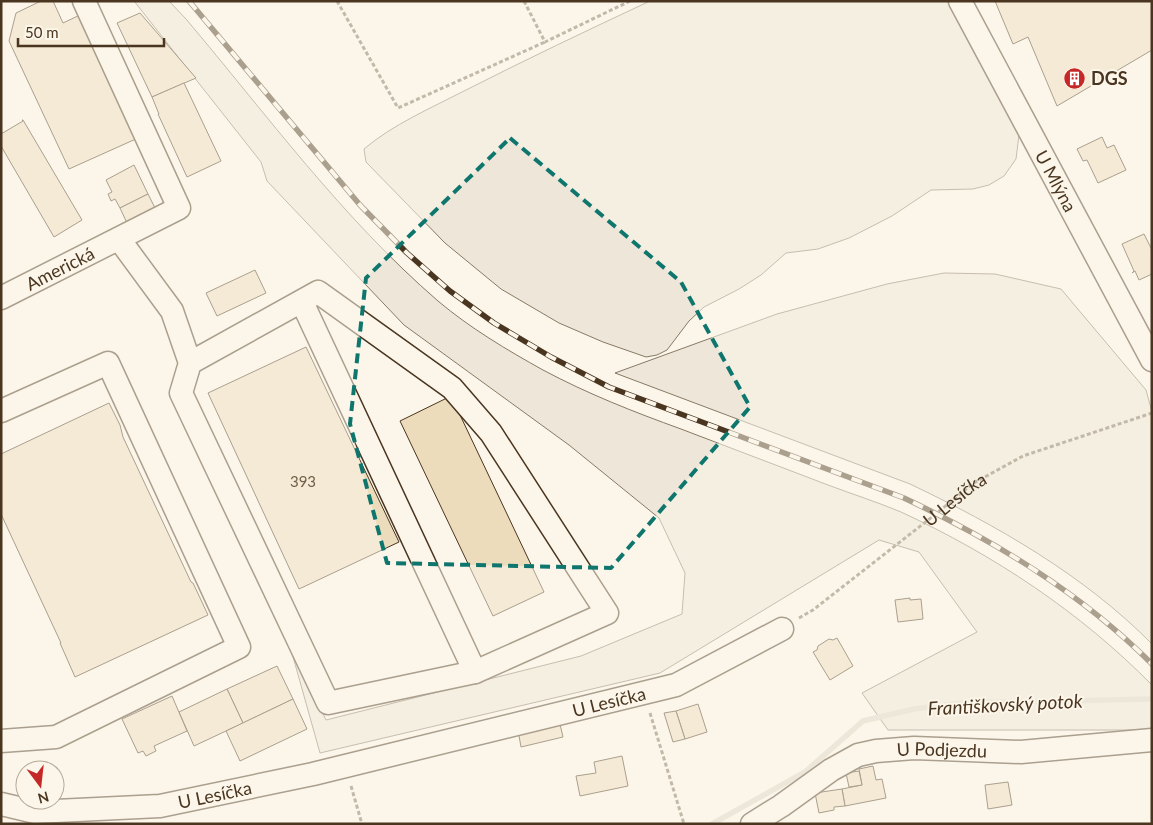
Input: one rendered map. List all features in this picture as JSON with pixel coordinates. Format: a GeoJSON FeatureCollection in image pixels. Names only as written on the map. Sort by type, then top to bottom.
{"type":"FeatureCollection","features":[{"type":"Feature","properties":{"kind":"street","name":"Americká"},"geometry":{"type":"LineString","coordinates":[[1,298],[179,208],[84,1]]}},
{"type":"Feature","properties":{"kind":"street","name":"U Mlýna"},"geometry":{"type":"LineString","coordinates":[[960,1],[1152,360]]}},
{"type":"Feature","properties":{"kind":"street"},"geometry":{"type":"LineString","coordinates":[[119,239],[172,311],[190,364],[181,393],[328,703],[475,672],[607,613],[491,432],[452,388],[318,292],[190,364]]}},
{"type":"Feature","properties":{"kind":"street"},"geometry":{"type":"LineString","coordinates":[[302,302],[475,672]]}},
{"type":"Feature","properties":{"kind":"street"},"geometry":{"type":"LineString","coordinates":[[1,410],[108,363],[239,647],[56,737],[1,741]]}},
{"type":"Feature","properties":{"kind":"street","name":"U Lesíčka"},"geometry":{"type":"LineString","coordinates":[[1,804],[35,812],[160,806],[345,766],[676,685],[782,629]]}},
{"type":"Feature","properties":{"kind":"street","name":"U Podjezdu"},"geometry":{"type":"LineString","coordinates":[[752,824],[831,770],[858,755],[876,750],[914,748],[1021,752],[1152,740]]}},
{"type":"Feature","properties":{"kind":"path"},"geometry":{"type":"LineString","coordinates":[[336,1],[398,108],[545,42],[630,1]]}},
{"type":"Feature","properties":{"kind":"path"},"geometry":{"type":"LineString","coordinates":[[524,1],[545,42]]}},
{"type":"Feature","properties":{"kind":"path","name":"U Lesíčka"},"geometry":{"type":"LineString","coordinates":[[782,629],[813,610],[972,484],[1023,456],[1152,413]]}},
{"type":"Feature","properties":{"kind":"path"},"geometry":{"type":"LineString","coordinates":[[644,693],[684,824]]}},
{"type":"Feature","properties":{"kind":"path"},"geometry":{"type":"LineString","coordinates":[[345,766],[362,824]]}},
{"type":"Feature","properties":{"kind":"highlighted area"},"geometry":{"type":"Polygon","coordinates":[[[510,138],[681,282],[750,407],[611,568],[387,563],[350,424],[366,278],[510,138]]]}},
{"type":"Feature","properties":{"kind":"shaded area"},"geometry":{"type":"Polygon","coordinates":[[[134,1],[169,1],[337,201],[403,269],[438,301],[463,320],[516,355],[577,387],[646,416],[901,512],[936,529],[1002,566],[1034,587],[1095,633],[1152,685],[1152,730],[888,730],[862,693],[977,632],[919,552],[879,540],[660,673],[320,753],[290,646],[326,720],[581,656],[682,614],[685,573],[659,518],[569,445],[404,325],[267,181],[261,162],[134,1]]]}},
{"type":"Feature","properties":{"kind":"shaded area"},"geometry":{"type":"Polygon","coordinates":[[[650,1],[955,1],[1019,135],[1016,159],[1004,176],[989,185],[973,189],[931,190],[892,216],[849,238],[818,249],[786,253],[761,275],[704,307],[689,321],[667,350],[657,355],[646,357],[603,342],[559,323],[501,289],[445,243],[366,162],[364,149],[387,132],[425,110],[650,1]]]}},
{"type":"Feature","properties":{"kind":"shaded area"},"geometry":{"type":"Polygon","coordinates":[[[944,273],[995,274],[1061,289],[1146,390],[1152,412],[1152,644],[1126,619],[1068,574],[1006,534],[942,500],[910,484],[615,373],[777,314],[887,284],[944,273]]]}},
{"type":"Feature","properties":{"kind":"building"},"geometry":{"type":"Polygon","coordinates":[[[41,1],[53,1],[63,23],[80,15],[138,138],[69,169],[9,41],[16,13],[41,1]]]}},
{"type":"Feature","properties":{"kind":"building","name":"DGS"},"geometry":{"type":"Polygon","coordinates":[[[995,1],[1152,1],[1152,50],[1057,106],[1028,37],[1013,44],[995,1]]]}},
{"type":"Feature","properties":{"kind":"building"},"geometry":{"type":"Polygon","coordinates":[[[140,13],[196,78],[152,97],[117,23],[140,13]]]}},
{"type":"Feature","properties":{"kind":"building"},"geometry":{"type":"Polygon","coordinates":[[[184,83],[221,161],[187,177],[152,97],[184,83]]]}},
{"type":"Feature","properties":{"kind":"building"},"geometry":{"type":"Polygon","coordinates":[[[22,120],[82,220],[54,237],[1,146],[1,134],[22,120]]]}},
{"type":"Feature","properties":{"kind":"building"},"geometry":{"type":"Polygon","coordinates":[[[1102,137],[1107,148],[1114,145],[1126,170],[1098,183],[1087,160],[1083,161],[1077,149],[1102,137]]]}},
{"type":"Feature","properties":{"kind":"building"},"geometry":{"type":"Polygon","coordinates":[[[134,165],[148,194],[120,208],[115,199],[111,201],[108,194],[112,192],[106,180],[134,165]]]}},
{"type":"Feature","properties":{"kind":"building"},"geometry":{"type":"Polygon","coordinates":[[[148,194],[156,210],[127,223],[120,208],[148,194]]]}},
{"type":"Feature","properties":{"kind":"building"},"geometry":{"type":"Polygon","coordinates":[[[1144,234],[1152,250],[1152,274],[1139,280],[1135,271],[1132,273],[1134,271],[1122,244],[1144,234]]]}},
{"type":"Feature","properties":{"kind":"building"},"geometry":{"type":"Polygon","coordinates":[[[255,270],[266,293],[217,316],[206,293],[255,270]]]}},
{"type":"Feature","properties":{"kind":"building"},"geometry":{"type":"Polygon","coordinates":[[[306,347],[399,542],[299,589],[208,393],[306,347]]]}},
{"type":"Feature","properties":{"kind":"building"},"geometry":{"type":"Polygon","coordinates":[[[451,396],[544,592],[493,616],[400,421],[451,396]]]}},
{"type":"Feature","properties":{"kind":"building"},"geometry":{"type":"Polygon","coordinates":[[[109,403],[120,425],[123,437],[208,615],[75,677],[1,514],[1,454],[109,403]]]}},
{"type":"Feature","properties":{"kind":"building"},"geometry":{"type":"Polygon","coordinates":[[[910,598],[910,600],[921,599],[923,619],[898,622],[895,600],[910,598]]]}},
{"type":"Feature","properties":{"kind":"building"},"geometry":{"type":"Polygon","coordinates":[[[837,638],[853,666],[830,680],[813,652],[817,650],[818,646],[829,639],[837,638]]]}},
{"type":"Feature","properties":{"kind":"building"},"geometry":{"type":"Polygon","coordinates":[[[277,666],[293,699],[243,723],[227,689],[277,666]]]}},
{"type":"Feature","properties":{"kind":"building"},"geometry":{"type":"Polygon","coordinates":[[[227,689],[243,723],[194,746],[179,712],[227,689]]]}},
{"type":"Feature","properties":{"kind":"building"},"geometry":{"type":"Polygon","coordinates":[[[172,696],[187,731],[154,746],[156,751],[146,756],[143,751],[138,753],[122,719],[172,696]]]}},
{"type":"Feature","properties":{"kind":"building"},"geometry":{"type":"Polygon","coordinates":[[[293,699],[307,729],[240,761],[226,731],[293,699]]]}},
{"type":"Feature","properties":{"kind":"building"},"geometry":{"type":"Polygon","coordinates":[[[698,704],[707,732],[685,739],[676,711],[698,704]]]}},
{"type":"Feature","properties":{"kind":"building"},"geometry":{"type":"Polygon","coordinates":[[[676,711],[685,739],[673,742],[664,713],[676,711]]]}},
{"type":"Feature","properties":{"kind":"building"},"geometry":{"type":"Polygon","coordinates":[[[559,720],[563,737],[521,747],[518,730],[559,720]]]}},
{"type":"Feature","properties":{"kind":"building"},"geometry":{"type":"Polygon","coordinates":[[[622,756],[628,786],[580,796],[576,776],[596,773],[594,762],[622,756]]]}},
{"type":"Feature","properties":{"kind":"building"},"geometry":{"type":"Polygon","coordinates":[[[873,766],[876,780],[882,779],[886,798],[845,806],[842,789],[862,785],[859,769],[873,766]]]}},
{"type":"Feature","properties":{"kind":"building"},"geometry":{"type":"Polygon","coordinates":[[[859,771],[862,785],[849,787],[846,773],[859,771]]]}},
{"type":"Feature","properties":{"kind":"building"},"geometry":{"type":"Polygon","coordinates":[[[1008,782],[1012,805],[988,809],[985,785],[1008,782]]]}},
{"type":"Feature","properties":{"kind":"building"},"geometry":{"type":"Polygon","coordinates":[[[842,789],[845,806],[834,807],[834,810],[819,813],[815,793],[842,789]]]}},
{"type":"Feature","properties":{"kind":"waterway","name":"Františkovský potok"},"geometry":{"type":"LineString","coordinates":[[712,824],[805,772],[863,721],[914,709],[963,703],[1152,699]]}},
{"type":"Feature","properties":{"kind":"railway"},"geometry":{"type":"LineString","coordinates":[[189,1],[360,205],[407,253],[450,291],[494,323],[551,357],[609,387],[904,498],[971,532],[1036,570],[1096,614],[1152,664]]}},
{"type":"Feature","properties":{"kind":"place","name":"DGS"},"geometry":{"type":"Point","coordinates":[1075,78]}}]}
